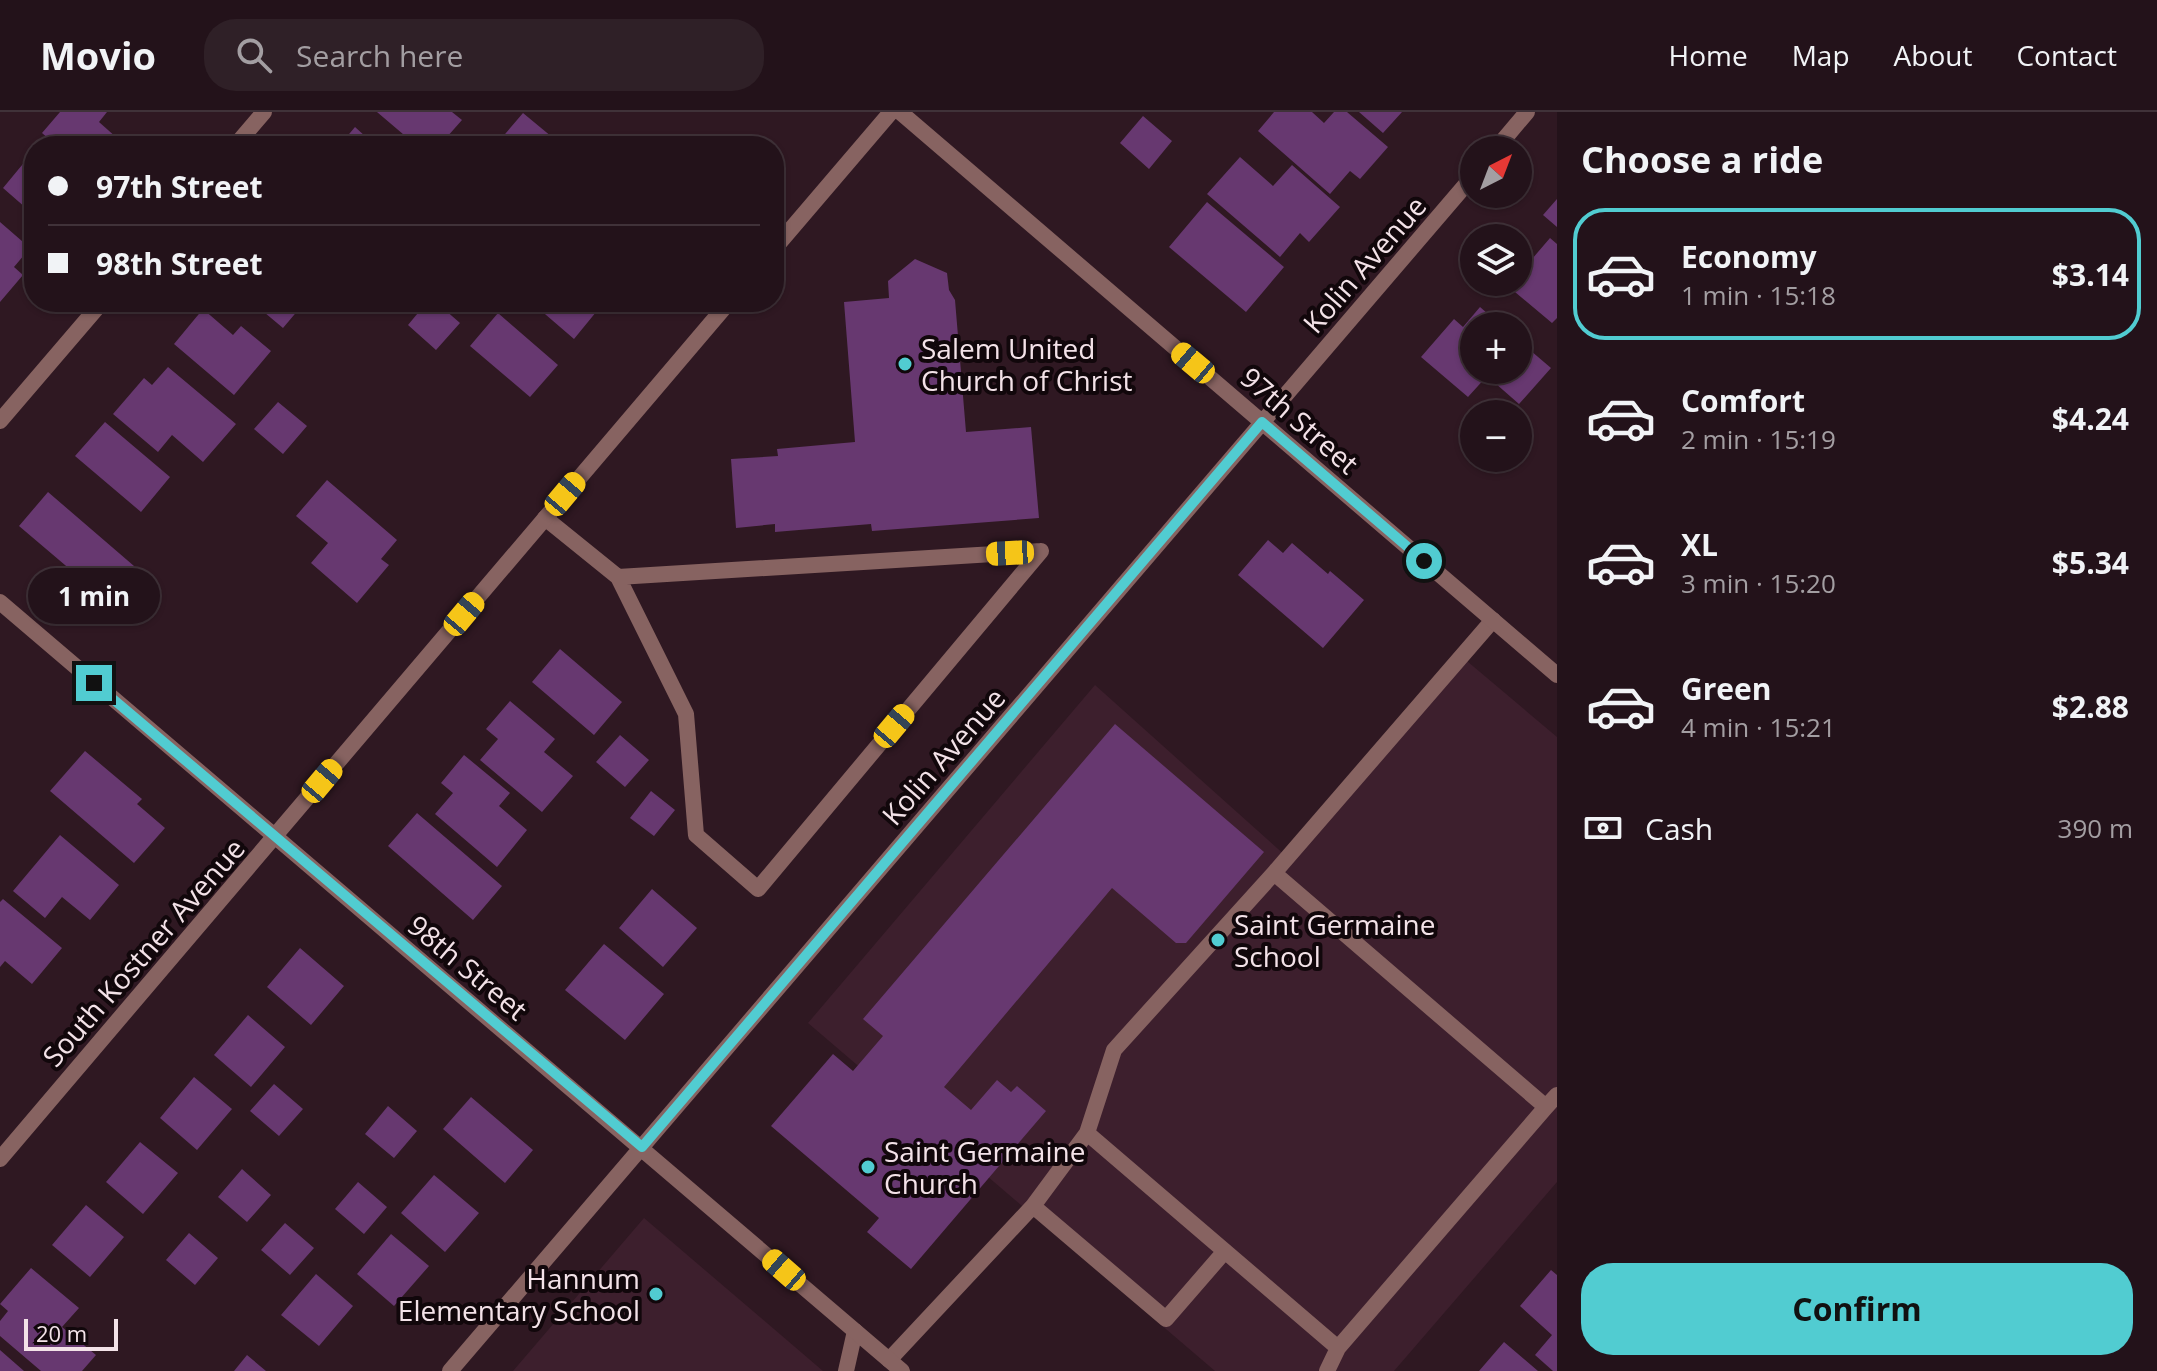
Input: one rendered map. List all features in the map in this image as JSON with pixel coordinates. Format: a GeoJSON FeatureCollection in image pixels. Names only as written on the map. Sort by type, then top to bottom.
{"type":"FeatureCollection","features":[{"type":"Feature","properties":{"kind":"street"},"geometry":{"type":"LineString","coordinates":[[244,136],[264,112]]}},
{"type":"Feature","properties":{"kind":"street"},"geometry":{"type":"LineString","coordinates":[[784,237],[891,112]]}},
{"type":"Feature","properties":{"kind":"street","name":"97th Street"},"geometry":{"type":"LineString","coordinates":[[900,112],[1557,675]]}},
{"type":"Feature","properties":{"kind":"street"},"geometry":{"type":"LineString","coordinates":[[1507,136],[1527,112]]}},
{"type":"Feature","properties":{"kind":"street","name":"Kolin Avenue"},"geometry":{"type":"LineString","coordinates":[[450,1371],[1460,191]]}},
{"type":"Feature","properties":{"kind":"street"},"geometry":{"type":"LineString","coordinates":[[0,421],[93,312]]}},
{"type":"Feature","properties":{"kind":"street","name":"South Kostner Avenue"},"geometry":{"type":"LineString","coordinates":[[0,1159],[720,312]]}},
{"type":"Feature","properties":{"kind":"street"},"geometry":{"type":"LineString","coordinates":[[545,518],[618,577],[686,714],[696,835],[758,889],[1041,551],[618,577]]}},
{"type":"Feature","properties":{"kind":"street","name":"98th Street"},"geometry":{"type":"LineString","coordinates":[[0,602],[896,1365]]}},
{"type":"Feature","properties":{"kind":"street"},"geometry":{"type":"LineString","coordinates":[[896,1365],[1033,1206],[1087,1133],[1114,1050],[1274,873],[1493,620]]}},
{"type":"Feature","properties":{"kind":"street"},"geometry":{"type":"LineString","coordinates":[[1274,873],[1552,1101],[1338,1348],[1327,1371]]}},
{"type":"Feature","properties":{"kind":"street"},"geometry":{"type":"LineString","coordinates":[[1087,1133],[1338,1348]]}},
{"type":"Feature","properties":{"kind":"street"},"geometry":{"type":"LineString","coordinates":[[1033,1206],[1166,1319],[1225,1251]]}},
{"type":"Feature","properties":{"kind":"street"},"geometry":{"type":"LineString","coordinates":[[846,1371],[855,1331]]}},
{"type":"Feature","properties":{"kind":"shaded area","name":"Saint Germaine School"},"geometry":{"type":"Polygon","coordinates":[[[1461,656],[1557,737],[1557,1182],[1394,1371],[1215,1371],[808,1023],[1095,685],[1287,857],[1461,656]]]}},
{"type":"Feature","properties":{"kind":"shaded area","name":"Hannum Elementary School"},"geometry":{"type":"Polygon","coordinates":[[[644,1218],[823,1371],[513,1371],[644,1218]]]}},
{"type":"Feature","properties":{"kind":"building"},"geometry":{"type":"Polygon","coordinates":[[[60,112],[107,112],[99,122],[115,136],[45,136],[42,133],[60,112]]]}},
{"type":"Feature","properties":{"kind":"building"},"geometry":{"type":"Polygon","coordinates":[[[377,112],[452,112],[462,120],[448,136],[405,136],[377,112]]]}},
{"type":"Feature","properties":{"kind":"building"},"geometry":{"type":"Polygon","coordinates":[[[1274,112],[1312,112],[1324,123],[1334,112],[1347,112],[1388,147],[1360,179],[1350,171],[1330,194],[1258,131],[1274,112]]]}},
{"type":"Feature","properties":{"kind":"building"},"geometry":{"type":"Polygon","coordinates":[[[1359,112],[1402,112],[1383,133],[1359,112]]]}},
{"type":"Feature","properties":{"kind":"building"},"geometry":{"type":"Polygon","coordinates":[[[523,113],[551,136],[503,136],[523,113]]]}},
{"type":"Feature","properties":{"kind":"building"},"geometry":{"type":"Polygon","coordinates":[[[1143,116],[1172,141],[1149,169],[1120,143],[1143,116]]]}},
{"type":"Feature","properties":{"kind":"building"},"geometry":{"type":"Polygon","coordinates":[[[355,127],[365,136],[347,136],[355,127]]]}},
{"type":"Feature","properties":{"kind":"building"},"geometry":{"type":"Polygon","coordinates":[[[1240,157],[1273,186],[1292,165],[1340,207],[1309,242],[1300,233],[1280,257],[1207,194],[1240,157]]]}},
{"type":"Feature","properties":{"kind":"building"},"geometry":{"type":"Polygon","coordinates":[[[24,163],[24,206],[3,188],[24,163]]]}},
{"type":"Feature","properties":{"kind":"building"},"geometry":{"type":"Polygon","coordinates":[[[1557,199],[1557,227],[1543,215],[1557,199]]]}},
{"type":"Feature","properties":{"kind":"building"},"geometry":{"type":"Polygon","coordinates":[[[1207,202],[1284,267],[1246,312],[1169,247],[1207,202]]]}},
{"type":"Feature","properties":{"kind":"building"},"geometry":{"type":"Polygon","coordinates":[[[0,222],[24,243],[24,255],[14,267],[23,275],[0,302],[0,222]]]}},
{"type":"Feature","properties":{"kind":"building"},"geometry":{"type":"Polygon","coordinates":[[[1550,238],[1557,244],[1557,318],[1552,323],[1520,296],[1532,296],[1532,259],[1550,238]]]}},
{"type":"Feature","properties":{"kind":"building","name":"Salem United Church of Christ"},"geometry":{"type":"Polygon","coordinates":[[[915,259],[947,273],[949,290],[955,300],[966,432],[1031,427],[1039,518],[872,531],[871,524],[775,532],[775,524],[736,528],[731,459],[778,456],[777,449],[855,442],[844,302],[889,298],[888,281],[915,259]]]}},
{"type":"Feature","properties":{"kind":"building"},"geometry":{"type":"Polygon","coordinates":[[[201,312],[206,312],[233,335],[241,326],[271,351],[234,395],[174,344],[201,312]]]}},
{"type":"Feature","properties":{"kind":"building"},"geometry":{"type":"Polygon","coordinates":[[[264,312],[297,312],[283,328],[264,312]]]}},
{"type":"Feature","properties":{"kind":"building"},"geometry":{"type":"Polygon","coordinates":[[[419,312],[447,312],[460,323],[436,350],[408,325],[419,312]]]}},
{"type":"Feature","properties":{"kind":"building"},"geometry":{"type":"Polygon","coordinates":[[[543,312],[596,312],[574,339],[543,312]]]}},
{"type":"Feature","properties":{"kind":"building"},"geometry":{"type":"Polygon","coordinates":[[[498,313],[558,365],[530,397],[470,346],[498,313]]]}},
{"type":"Feature","properties":{"kind":"building"},"geometry":{"type":"Polygon","coordinates":[[[1454,319],[1460,324],[1460,384],[1480,384],[1468,397],[1421,357],[1454,319]]]}},
{"type":"Feature","properties":{"kind":"building"},"geometry":{"type":"Polygon","coordinates":[[[1532,352],[1551,368],[1523,400],[1514,400],[1496,384],[1532,384],[1532,352]]]}},
{"type":"Feature","properties":{"kind":"building"},"geometry":{"type":"Polygon","coordinates":[[[168,367],[236,424],[203,462],[172,435],[158,452],[113,414],[144,378],[152,385],[168,367]]]}},
{"type":"Feature","properties":{"kind":"building"},"geometry":{"type":"Polygon","coordinates":[[[278,402],[307,426],[283,454],[254,429],[278,402]]]}},
{"type":"Feature","properties":{"kind":"building"},"geometry":{"type":"Polygon","coordinates":[[[105,422],[170,477],[141,512],[75,456],[105,422]]]}},
{"type":"Feature","properties":{"kind":"building"},"geometry":{"type":"Polygon","coordinates":[[[327,480],[397,540],[381,559],[389,565],[357,603],[311,563],[328,543],[296,516],[327,480]]]}},
{"type":"Feature","properties":{"kind":"building"},"geometry":{"type":"Polygon","coordinates":[[[48,492],[134,566],[105,599],[19,526],[48,492]]]}},
{"type":"Feature","properties":{"kind":"building"},"geometry":{"type":"Polygon","coordinates":[[[1268,540],[1283,553],[1292,543],[1364,600],[1323,648],[1238,575],[1268,540]]]}},
{"type":"Feature","properties":{"kind":"building"},"geometry":{"type":"Polygon","coordinates":[[[560,649],[622,702],[594,735],[532,682],[560,649]]]}},
{"type":"Feature","properties":{"kind":"building"},"geometry":{"type":"Polygon","coordinates":[[[510,701],[555,739],[544,752],[573,776],[542,812],[480,760],[498,739],[486,729],[510,701]]]}},
{"type":"Feature","properties":{"kind":"building"},"geometry":{"type":"Polygon","coordinates":[[[1115,724],[1264,852],[1186,943],[1176,943],[1112,888],[944,1087],[971,1110],[997,1080],[1011,1092],[1017,1086],[1046,1111],[911,1269],[867,1232],[879,1218],[771,1126],[833,1054],[853,1071],[883,1036],[863,1019],[1115,724]]]}},
{"type":"Feature","properties":{"kind":"building"},"geometry":{"type":"Polygon","coordinates":[[[620,735],[649,760],[625,787],[596,762],[620,735]]]}},
{"type":"Feature","properties":{"kind":"building"},"geometry":{"type":"Polygon","coordinates":[[[85,751],[142,799],[137,804],[165,828],[134,863],[50,791],[85,751]]]}},
{"type":"Feature","properties":{"kind":"building"},"geometry":{"type":"Polygon","coordinates":[[[464,755],[510,793],[499,806],[527,830],[497,867],[435,814],[453,793],[441,783],[464,755]]]}},
{"type":"Feature","properties":{"kind":"building"},"geometry":{"type":"Polygon","coordinates":[[[651,791],[675,810],[654,836],[630,818],[651,791]]]}},
{"type":"Feature","properties":{"kind":"building"},"geometry":{"type":"Polygon","coordinates":[[[417,813],[502,886],[473,920],[388,846],[417,813]]]}},
{"type":"Feature","properties":{"kind":"building"},"geometry":{"type":"Polygon","coordinates":[[[60,835],[119,885],[90,920],[62,897],[45,918],[13,891],[60,835]]]}},
{"type":"Feature","properties":{"kind":"building"},"geometry":{"type":"Polygon","coordinates":[[[652,889],[697,928],[663,967],[619,928],[652,889]]]}},
{"type":"Feature","properties":{"kind":"building"},"geometry":{"type":"Polygon","coordinates":[[[3,899],[62,948],[32,984],[5,961],[0,967],[0,902],[3,899]]]}},
{"type":"Feature","properties":{"kind":"building"},"geometry":{"type":"Polygon","coordinates":[[[604,944],[664,994],[625,1040],[565,990],[604,944]]]}},
{"type":"Feature","properties":{"kind":"building"},"geometry":{"type":"Polygon","coordinates":[[[300,948],[344,986],[311,1025],[267,987],[300,948]]]}},
{"type":"Feature","properties":{"kind":"building"},"geometry":{"type":"Polygon","coordinates":[[[248,1015],[285,1047],[251,1087],[214,1055],[248,1015]]]}},
{"type":"Feature","properties":{"kind":"building"},"geometry":{"type":"Polygon","coordinates":[[[194,1077],[232,1109],[197,1150],[160,1118],[194,1077]]]}},
{"type":"Feature","properties":{"kind":"building"},"geometry":{"type":"Polygon","coordinates":[[[274,1084],[303,1109],[279,1136],[250,1111],[274,1084]]]}},
{"type":"Feature","properties":{"kind":"building"},"geometry":{"type":"Polygon","coordinates":[[[471,1097],[533,1150],[505,1183],[443,1129],[471,1097]]]}},
{"type":"Feature","properties":{"kind":"building"},"geometry":{"type":"Polygon","coordinates":[[[388,1106],[417,1131],[394,1158],[365,1134],[388,1106]]]}},
{"type":"Feature","properties":{"kind":"building"},"geometry":{"type":"Polygon","coordinates":[[[140,1142],[178,1173],[143,1214],[106,1182],[140,1142]]]}},
{"type":"Feature","properties":{"kind":"building"},"geometry":{"type":"Polygon","coordinates":[[[242,1169],[271,1195],[247,1222],[218,1197],[242,1169]]]}},
{"type":"Feature","properties":{"kind":"building"},"geometry":{"type":"Polygon","coordinates":[[[434,1175],[479,1213],[445,1252],[401,1213],[434,1175]]]}},
{"type":"Feature","properties":{"kind":"building"},"geometry":{"type":"Polygon","coordinates":[[[358,1182],[387,1207],[364,1234],[335,1209],[358,1182]]]}},
{"type":"Feature","properties":{"kind":"building"},"geometry":{"type":"Polygon","coordinates":[[[86,1205],[124,1237],[90,1277],[52,1245],[86,1205]]]}},
{"type":"Feature","properties":{"kind":"building"},"geometry":{"type":"Polygon","coordinates":[[[285,1223],[314,1248],[290,1275],[261,1250],[285,1223]]]}},
{"type":"Feature","properties":{"kind":"building"},"geometry":{"type":"Polygon","coordinates":[[[189,1233],[218,1258],[195,1285],[166,1260],[189,1233]]]}},
{"type":"Feature","properties":{"kind":"building"},"geometry":{"type":"Polygon","coordinates":[[[391,1234],[429,1266],[394,1306],[357,1274],[391,1234]]]}},
{"type":"Feature","properties":{"kind":"building"},"geometry":{"type":"Polygon","coordinates":[[[31,1268],[79,1308],[62,1327],[96,1355],[82,1371],[41,1371],[0,1336],[0,1321],[8,1311],[0,1304],[31,1268]]]}},
{"type":"Feature","properties":{"kind":"building"},"geometry":{"type":"Polygon","coordinates":[[[1551,1270],[1557,1275],[1557,1371],[1535,1355],[1552,1335],[1520,1306],[1551,1270]]]}},
{"type":"Feature","properties":{"kind":"building"},"geometry":{"type":"Polygon","coordinates":[[[316,1274],[353,1306],[319,1346],[281,1315],[316,1274]]]}},
{"type":"Feature","properties":{"kind":"building"},"geometry":{"type":"Polygon","coordinates":[[[1504,1342],[1538,1371],[1479,1371],[1504,1342]]]}},
{"type":"Feature","properties":{"kind":"building"},"geometry":{"type":"Polygon","coordinates":[[[0,1350],[24,1371],[0,1371],[0,1350]]]}},
{"type":"Feature","properties":{"kind":"building"},"geometry":{"type":"Polygon","coordinates":[[[247,1355],[266,1371],[234,1371],[247,1355]]]}},
{"type":"Feature","properties":{"kind":"place","name":"Salem United Church of Christ"},"geometry":{"type":"Point","coordinates":[905,364]}},
{"type":"Feature","properties":{"kind":"place","name":"Saint Germaine School"},"geometry":{"type":"Point","coordinates":[1218,940]}},
{"type":"Feature","properties":{"kind":"place","name":"Saint Germaine Church"},"geometry":{"type":"Point","coordinates":[868,1167]}},
{"type":"Feature","properties":{"kind":"place","name":"Hannum Elementary School"},"geometry":{"type":"Point","coordinates":[656,1294]}},
{"type":"Feature","properties":{"kind":"route"},"geometry":{"type":"LineString","coordinates":[[94,683],[642,1147],[1262,422],[1424,561]]}}]}
